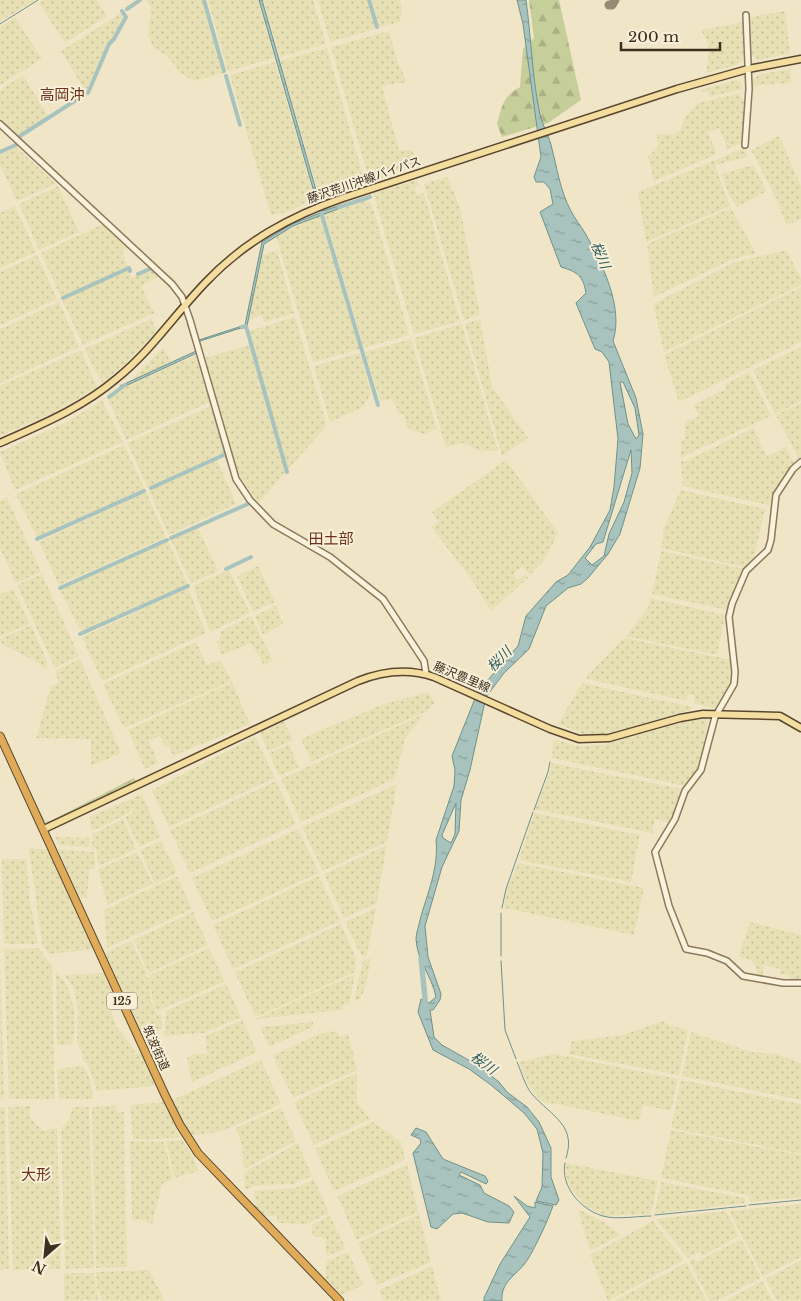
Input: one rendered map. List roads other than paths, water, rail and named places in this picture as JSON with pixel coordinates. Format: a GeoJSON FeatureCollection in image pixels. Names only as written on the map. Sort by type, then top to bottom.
{"type":"FeatureCollection","features":[{"type":"Feature","properties":{"kind":"highway","name":"筑波街道"},"geometry":{"type":"LineString","coordinates":[[0,736],[165,1095],[187,1138],[217,1174],[340,1301]]}},
{"type":"Feature","properties":{"kind":"main road","name":"藤沢荒川沖線バイパス"},"geometry":{"type":"LineString","coordinates":[[0,443],[60,416],[102,391],[143,355],[224,263],[272,228],[321,206],[677,89],[748,69],[801,58]]}},
{"type":"Feature","properties":{"kind":"main road","name":"藤沢豊里線"},"geometry":{"type":"LineString","coordinates":[[44,829],[371,676],[397,672],[426,674],[574,738],[598,740],[695,715],[716,714],[780,716],[801,728]]}},
{"type":"Feature","properties":{"kind":"street"},"geometry":{"type":"LineString","coordinates":[[745,145],[748,69],[746,15]]}},
{"type":"Feature","properties":{"kind":"street"},"geometry":{"type":"LineString","coordinates":[[0,124],[163,274],[179,293],[185,306],[236,478],[250,500],[273,524],[330,557],[383,599],[424,662],[426,674]]}},
{"type":"Feature","properties":{"kind":"street"},"geometry":{"type":"LineString","coordinates":[[801,462],[793,470],[776,495],[771,540],[768,550],[746,571],[732,604],[729,623],[735,679],[716,714],[701,770],[685,791],[669,831],[655,852],[669,906],[686,949],[706,953],[727,961],[743,976],[783,983],[801,983]]}},
{"type":"Feature","properties":{"kind":"water"},"geometry":{"type":"Polygon","coordinates":[[[259,0],[262,0],[322,211],[342,205],[343,207],[293,226],[264,244],[247,326],[197,342],[213,404],[211,405],[197,353],[121,388],[120,386],[196,351],[187,323],[189,322],[196,341],[245,325],[262,242],[292,224],[320,213],[259,0]]]}},
{"type":"Feature","properties":{"kind":"water"},"geometry":{"type":"Polygon","coordinates":[[[517,0],[526,0],[539,110],[551,145],[561,187],[567,203],[598,258],[610,286],[616,314],[616,328],[613,341],[636,398],[643,434],[640,468],[620,534],[608,554],[581,584],[568,588],[546,606],[529,649],[504,673],[486,697],[470,770],[461,800],[459,831],[442,867],[425,926],[428,957],[441,994],[440,1000],[433,1010],[430,1010],[434,1037],[442,1045],[479,1066],[499,1082],[507,1092],[527,1107],[539,1122],[551,1148],[551,1177],[559,1200],[556,1205],[536,1201],[542,1187],[543,1153],[537,1129],[524,1113],[491,1085],[469,1069],[433,1050],[418,1012],[421,999],[429,1003],[436,997],[419,954],[416,937],[434,871],[436,840],[454,786],[455,770],[452,756],[478,691],[518,646],[526,616],[556,582],[568,575],[590,547],[610,510],[614,487],[618,439],[609,362],[602,352],[595,349],[576,303],[586,293],[583,282],[576,273],[561,267],[540,212],[553,204],[550,189],[544,182],[536,182],[534,177],[541,157],[523,24],[517,0]],[[620,382],[628,424],[636,439],[639,435],[635,408],[623,382],[620,382]],[[631,450],[603,542],[596,544],[585,558],[592,565],[604,556],[609,534],[624,502],[632,473],[631,450]],[[456,803],[442,835],[443,838],[451,843],[455,834],[456,803]]]}},
{"type":"Feature","properties":{"kind":"water"},"geometry":{"type":"Polygon","coordinates":[[[416,1128],[426,1132],[443,1159],[485,1176],[488,1181],[486,1184],[461,1172],[459,1175],[480,1185],[484,1193],[509,1206],[514,1212],[509,1223],[488,1222],[462,1213],[453,1214],[437,1229],[431,1227],[413,1153],[421,1143],[420,1139],[411,1135],[416,1128]]]}},
{"type":"Feature","properties":{"kind":"water"},"geometry":{"type":"Polygon","coordinates":[[[514,1196],[527,1206],[535,1208],[535,1202],[553,1206],[542,1233],[528,1259],[504,1288],[502,1301],[484,1301],[500,1264],[530,1217],[514,1196]]]}},
{"type":"Feature","properties":{"kind":"waterway"},"geometry":{"type":"LineString","coordinates":[[0,24],[38,0]]}},
{"type":"Feature","properties":{"kind":"waterway"},"geometry":{"type":"LineString","coordinates":[[127,9],[140,0]]}},
{"type":"Feature","properties":{"kind":"waterway"},"geometry":{"type":"LineString","coordinates":[[204,0],[224,71]]}},
{"type":"Feature","properties":{"kind":"waterway"},"geometry":{"type":"LineString","coordinates":[[369,0],[377,27]]}},
{"type":"Feature","properties":{"kind":"waterway"},"geometry":{"type":"LineString","coordinates":[[88,93],[109,44],[114,39],[126,17],[122,11]]}},
{"type":"Feature","properties":{"kind":"waterway"},"geometry":{"type":"LineString","coordinates":[[226,76],[240,125]]}},
{"type":"Feature","properties":{"kind":"waterway"},"geometry":{"type":"LineString","coordinates":[[20,136],[84,95]]}},
{"type":"Feature","properties":{"kind":"waterway"},"geometry":{"type":"LineString","coordinates":[[0,152],[18,144],[15,140]]}},
{"type":"Feature","properties":{"kind":"waterway"},"geometry":{"type":"LineString","coordinates":[[339,207],[370,197]]}},
{"type":"Feature","properties":{"kind":"waterway"},"geometry":{"type":"LineString","coordinates":[[321,212],[378,405]]}},
{"type":"Feature","properties":{"kind":"waterway"},"geometry":{"type":"LineString","coordinates":[[63,298],[129,268],[130,271]]}},
{"type":"Feature","properties":{"kind":"waterway"},"geometry":{"type":"LineString","coordinates":[[138,274],[152,268],[155,271]]}},
{"type":"Feature","properties":{"kind":"waterway"},"geometry":{"type":"LineString","coordinates":[[242,327],[246,326],[287,472]]}},
{"type":"Feature","properties":{"kind":"waterway"},"geometry":{"type":"LineString","coordinates":[[109,397],[125,385]]}},
{"type":"Feature","properties":{"kind":"waterway"},"geometry":{"type":"LineString","coordinates":[[151,488],[226,454],[215,414]]}},
{"type":"Feature","properties":{"kind":"waterway"},"geometry":{"type":"LineString","coordinates":[[226,454],[236,482]]}},
{"type":"Feature","properties":{"kind":"waterway"},"geometry":{"type":"LineString","coordinates":[[37,539],[144,491]]}},
{"type":"Feature","properties":{"kind":"waterway"},"geometry":{"type":"LineString","coordinates":[[171,538],[250,503],[248,501]]}},
{"type":"Feature","properties":{"kind":"waterway"},"geometry":{"type":"LineString","coordinates":[[60,588],[167,540]]}},
{"type":"Feature","properties":{"kind":"waterway"},"geometry":{"type":"LineString","coordinates":[[226,569],[251,557]]}},
{"type":"Feature","properties":{"kind":"waterway"},"geometry":{"type":"LineString","coordinates":[[80,634],[188,586]]}},
{"type":"Feature","properties":{"kind":"waterway"},"geometry":{"type":"LineString","coordinates":[[534,810],[550,762]]}},
{"type":"Feature","properties":{"kind":"waterway"},"geometry":{"type":"LineString","coordinates":[[502,908],[506,889],[533,812]]}},
{"type":"Feature","properties":{"kind":"waterway"},"geometry":{"type":"LineString","coordinates":[[501,913],[501,956]]}},
{"type":"Feature","properties":{"kind":"waterway","name":"桜川"},"geometry":{"type":"LineString","coordinates":[[421,958],[426,1008]]}},
{"type":"Feature","properties":{"kind":"waterway"},"geometry":{"type":"LineString","coordinates":[[501,961],[505,1030],[516,1059]]}},
{"type":"Feature","properties":{"kind":"waterway"},"geometry":{"type":"LineString","coordinates":[[517,1062],[530,1091],[565,1129],[568,1137],[566,1158]]}},
{"type":"Feature","properties":{"kind":"waterway"},"geometry":{"type":"LineString","coordinates":[[565,1163],[564,1172],[569,1188],[580,1203],[595,1213],[621,1218],[651,1216]]}},
{"type":"Feature","properties":{"kind":"waterway"},"geometry":{"type":"LineString","coordinates":[[749,1205],[801,1200]]}},
{"type":"Feature","properties":{"kind":"waterway"},"geometry":{"type":"LineString","coordinates":[[655,1215],[746,1206]]}},
{"type":"Feature","properties":{"kind":"district","name":"高岡沖"},"geometry":{"type":"Point","coordinates":[62,95]}},
{"type":"Feature","properties":{"kind":"district","name":"田土部"},"geometry":{"type":"Point","coordinates":[331,539]}},
{"type":"Feature","properties":{"kind":"district","name":"大形"},"geometry":{"type":"Point","coordinates":[36,1175]}}]}
